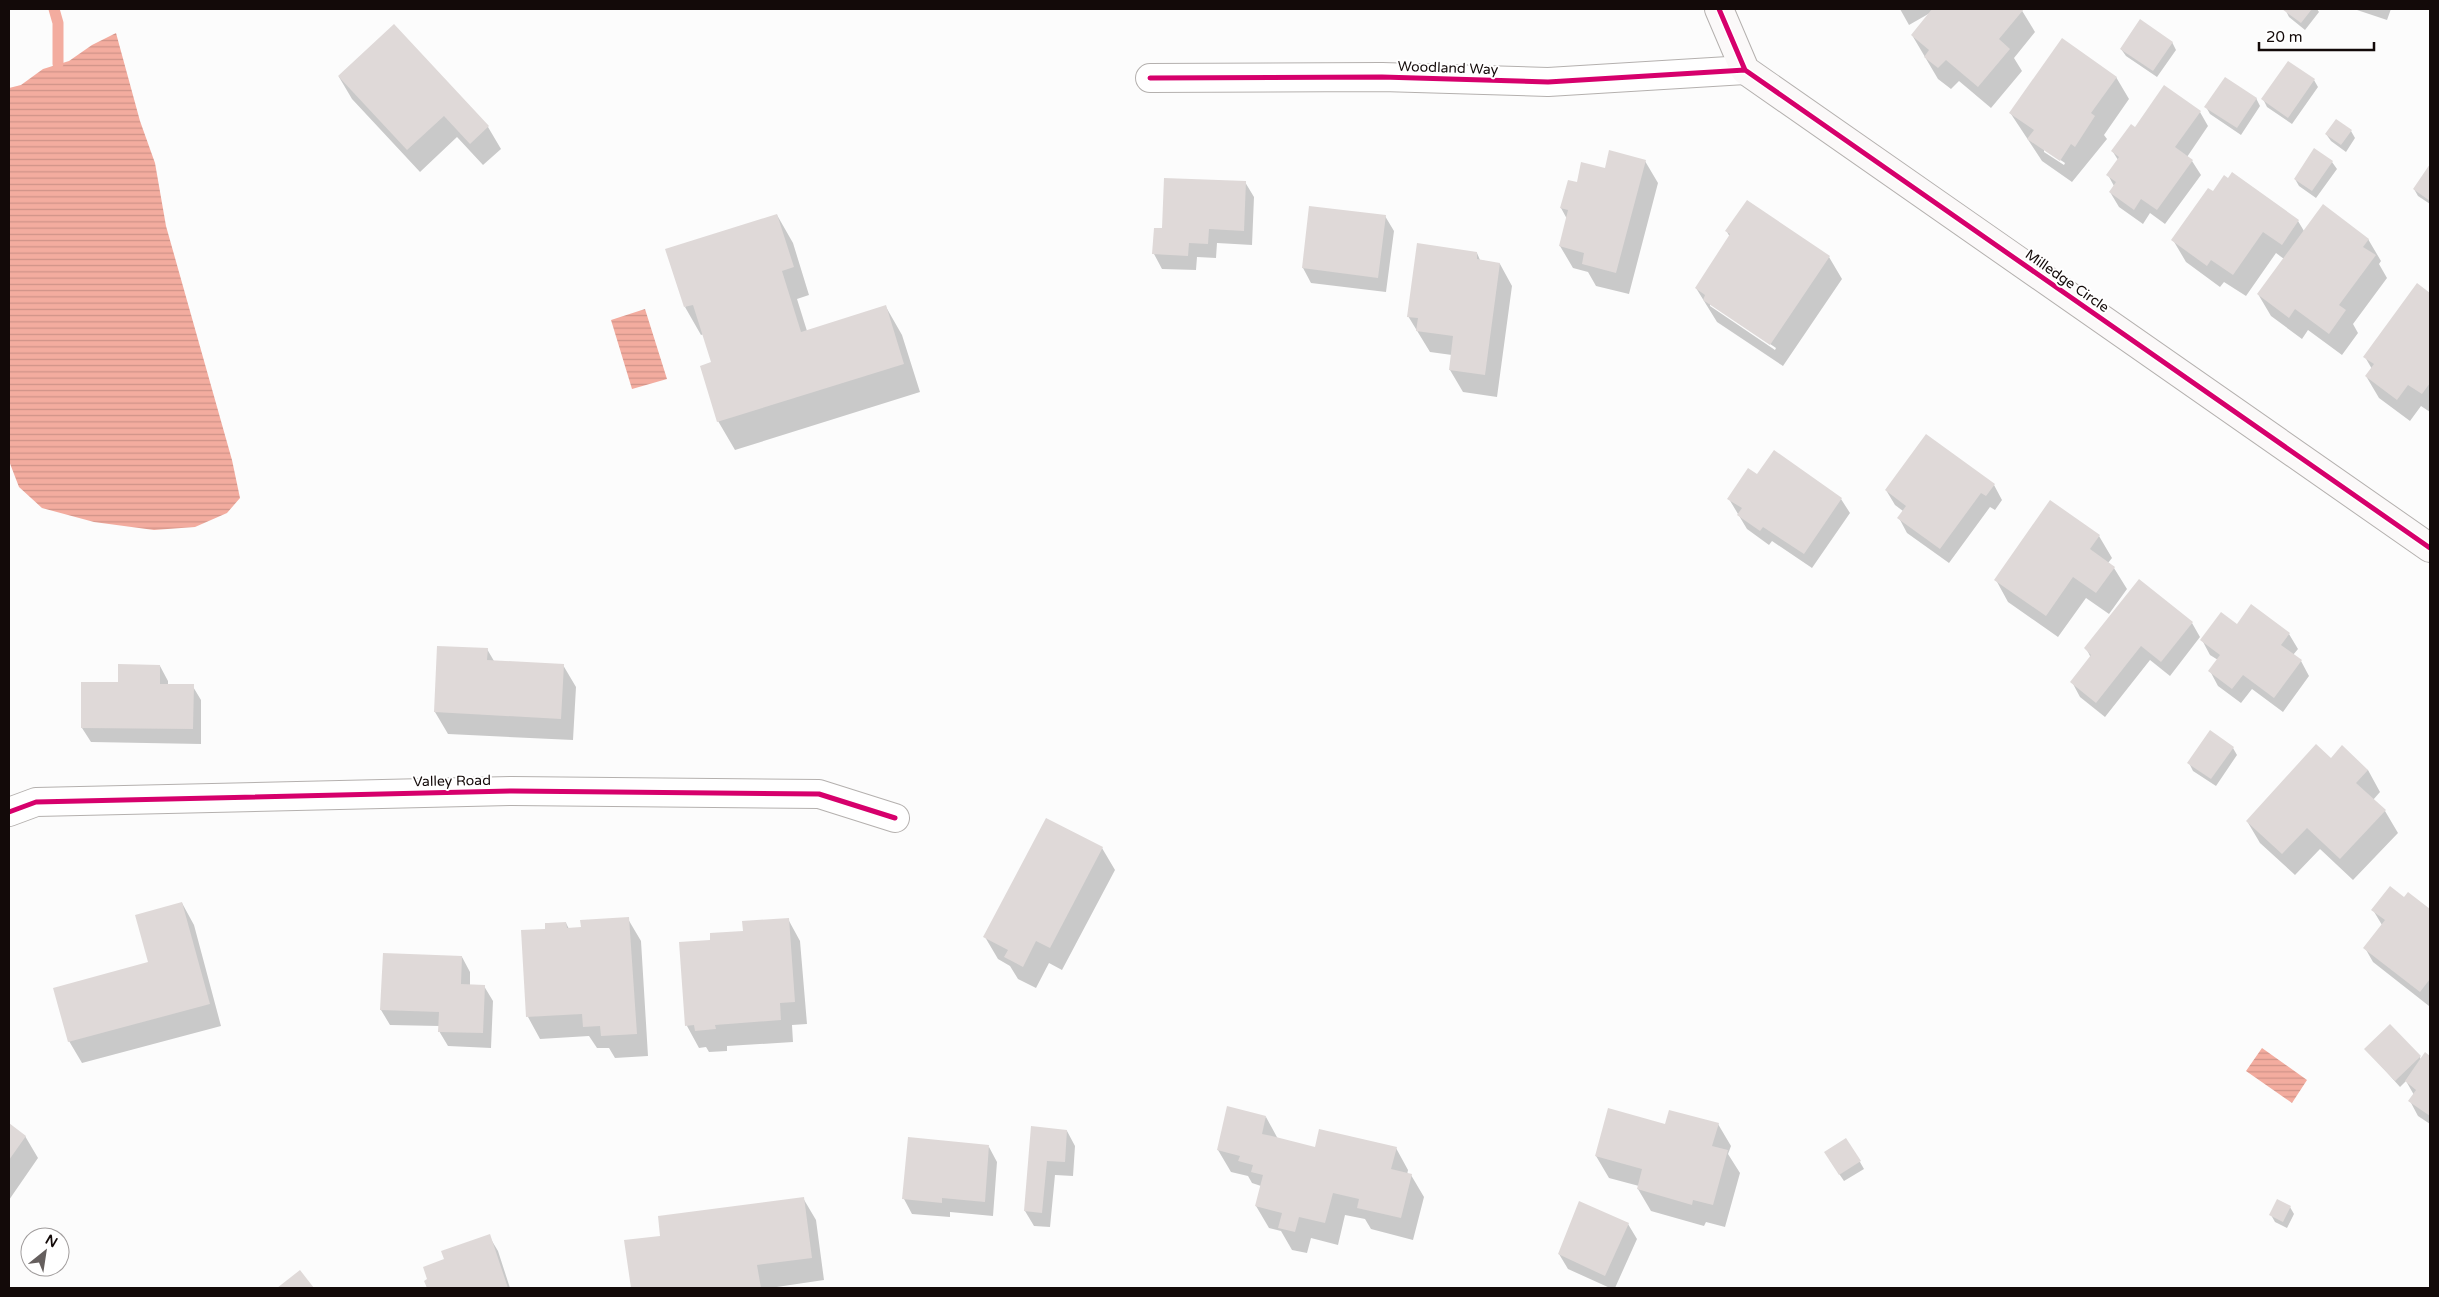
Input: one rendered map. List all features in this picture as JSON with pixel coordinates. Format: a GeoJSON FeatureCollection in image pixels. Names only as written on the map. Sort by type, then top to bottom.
{"type":"FeatureCollection","features":[{"type":"Feature","properties":{"kind":"street"},"geometry":{"type":"LineString","coordinates":[[1719,9],[1745,70]]}},
{"type":"Feature","properties":{"kind":"street","name":"Woodland Way"},"geometry":{"type":"LineString","coordinates":[[1150,78],[1382,77],[1548,82],[1745,70]]}},
{"type":"Feature","properties":{"kind":"street","name":"Milledge Circle"},"geometry":{"type":"LineString","coordinates":[[1745,70],[2430,548]]}},
{"type":"Feature","properties":{"kind":"street","name":"Valley Road"},"geometry":{"type":"LineString","coordinates":[[9,812],[36,802],[512,791],[819,794],[895,818]]}},
{"type":"Feature","properties":{"kind":"shaded area"},"geometry":{"type":"Polygon","coordinates":[[[116,33],[140,121],[155,163],[166,226],[232,460],[240,498],[227,513],[195,527],[154,530],[94,522],[42,508],[19,487],[9,461],[9,88],[21,85],[43,69],[69,61],[92,45],[116,33]]]}},
{"type":"Feature","properties":{"kind":"shaded area"},"geometry":{"type":"Polygon","coordinates":[[[645,309],[667,379],[632,389],[611,320],[645,309]]]}},
{"type":"Feature","properties":{"kind":"shaded area"},"geometry":{"type":"Polygon","coordinates":[[[2262,1048],[2307,1080],[2292,1103],[2246,1071],[2262,1048]]]}},
{"type":"Feature","properties":{"kind":"building"},"geometry":{"type":"Polygon","coordinates":[[[1932,9],[2024,9],[1999,39],[2010,49],[1978,87],[1946,60],[1938,68],[1924,57],[1929,50],[1911,35],[1932,9]]]}},
{"type":"Feature","properties":{"kind":"building"},"geometry":{"type":"Polygon","coordinates":[[[2282,9],[2312,9],[2301,23],[2282,9]]]}},
{"type":"Feature","properties":{"kind":"building"},"geometry":{"type":"Polygon","coordinates":[[[2140,19],[2173,42],[2153,71],[2120,49],[2140,19]]]}},
{"type":"Feature","properties":{"kind":"building"},"geometry":{"type":"Polygon","coordinates":[[[394,24],[489,126],[470,144],[444,116],[407,150],[338,76],[394,24]]]}},
{"type":"Feature","properties":{"kind":"building"},"geometry":{"type":"Polygon","coordinates":[[[2062,38],[2117,77],[2091,113],[2095,116],[2075,147],[2071,144],[2060,161],[2027,139],[2034,130],[2009,113],[2062,38]]]}},
{"type":"Feature","properties":{"kind":"building"},"geometry":{"type":"Polygon","coordinates":[[[2288,61],[2315,79],[2288,118],[2261,99],[2288,61]]]}},
{"type":"Feature","properties":{"kind":"building"},"geometry":{"type":"Polygon","coordinates":[[[2225,77],[2257,98],[2237,128],[2204,107],[2225,77]]]}},
{"type":"Feature","properties":{"kind":"building"},"geometry":{"type":"Polygon","coordinates":[[[2164,85],[2201,111],[2175,147],[2193,160],[2157,210],[2141,199],[2134,210],[2109,192],[2116,182],[2106,175],[2119,157],[2111,151],[2131,124],[2135,127],[2164,85]]]}},
{"type":"Feature","properties":{"kind":"building"},"geometry":{"type":"Polygon","coordinates":[[[2336,119],[2352,130],[2341,145],[2325,134],[2336,119]]]}},
{"type":"Feature","properties":{"kind":"building"},"geometry":{"type":"Polygon","coordinates":[[[2314,148],[2333,161],[2312,191],[2294,179],[2314,148]]]}},
{"type":"Feature","properties":{"kind":"building"},"geometry":{"type":"Polygon","coordinates":[[[1609,150],[1646,160],[1616,273],[1582,264],[1584,253],[1559,246],[1568,210],[1560,208],[1568,180],[1577,182],[1581,162],[1605,168],[1609,150]]]}},
{"type":"Feature","properties":{"kind":"building"},"geometry":{"type":"Polygon","coordinates":[[[2430,164],[2430,201],[2413,189],[2430,164]]]}},
{"type":"Feature","properties":{"kind":"building"},"geometry":{"type":"Polygon","coordinates":[[[2232,172],[2299,220],[2282,245],[2263,232],[2233,275],[2211,260],[2207,266],[2171,240],[2208,188],[2213,191],[2224,175],[2228,178],[2232,172]]]}},
{"type":"Feature","properties":{"kind":"building"},"geometry":{"type":"Polygon","coordinates":[[[1164,178],[1246,181],[1244,231],[1209,229],[1208,244],[1189,243],[1188,256],[1152,254],[1154,228],[1162,228],[1164,178]]]}},
{"type":"Feature","properties":{"kind":"building"},"geometry":{"type":"Polygon","coordinates":[[[1747,200],[1830,256],[1770,345],[1703,300],[1705,295],[1695,288],[1730,234],[1725,231],[1747,200]]]}},
{"type":"Feature","properties":{"kind":"building"},"geometry":{"type":"Polygon","coordinates":[[[2323,204],[2369,239],[2363,247],[2376,255],[2339,305],[2346,310],[2329,334],[2295,309],[2289,318],[2257,294],[2323,204]]]}},
{"type":"Feature","properties":{"kind":"building"},"geometry":{"type":"Polygon","coordinates":[[[1309,206],[1386,215],[1378,278],[1302,268],[1309,206]]]}},
{"type":"Feature","properties":{"kind":"building"},"geometry":{"type":"Polygon","coordinates":[[[777,214],[794,267],[782,271],[801,332],[886,305],[904,364],[717,422],[700,366],[711,362],[693,305],[684,307],[665,249],[777,214]]]}},
{"type":"Feature","properties":{"kind":"building"},"geometry":{"type":"Polygon","coordinates":[[[1417,243],[1477,252],[1477,259],[1500,263],[1485,375],[1449,370],[1453,336],[1416,331],[1418,318],[1407,317],[1417,243]]]}},
{"type":"Feature","properties":{"kind":"building"},"geometry":{"type":"Polygon","coordinates":[[[2417,283],[2430,293],[2430,383],[2422,394],[2408,385],[2397,400],[2365,376],[2374,364],[2363,357],[2417,283]]]}},
{"type":"Feature","properties":{"kind":"building"},"geometry":{"type":"Polygon","coordinates":[[[1926,434],[1995,484],[1986,496],[1981,493],[1940,549],[1897,518],[1906,506],[1885,490],[1926,434]]]}},
{"type":"Feature","properties":{"kind":"building"},"geometry":{"type":"Polygon","coordinates":[[[1774,450],[1842,498],[1804,554],[1763,527],[1760,531],[1737,515],[1742,508],[1727,499],[1748,468],[1757,474],[1774,450]]]}},
{"type":"Feature","properties":{"kind":"building"},"geometry":{"type":"Polygon","coordinates":[[[2050,500],[2100,535],[2090,549],[2115,567],[2096,593],[2073,577],[2046,616],[1994,580],[2050,500]]]}},
{"type":"Feature","properties":{"kind":"building"},"geometry":{"type":"Polygon","coordinates":[[[2139,579],[2193,622],[2161,662],[2141,646],[2096,703],[2070,682],[2091,655],[2084,648],[2139,579]]]}},
{"type":"Feature","properties":{"kind":"building"},"geometry":{"type":"Polygon","coordinates":[[[2251,604],[2290,633],[2281,645],[2302,660],[2274,698],[2243,675],[2232,689],[2208,671],[2220,655],[2200,640],[2221,612],[2237,624],[2251,604]]]}},
{"type":"Feature","properties":{"kind":"building"},"geometry":{"type":"Polygon","coordinates":[[[437,646],[488,648],[487,660],[564,664],[561,719],[434,712],[437,646]]]}},
{"type":"Feature","properties":{"kind":"building"},"geometry":{"type":"Polygon","coordinates":[[[118,664],[160,665],[160,684],[194,684],[193,729],[81,728],[81,682],[118,682],[118,664]]]}},
{"type":"Feature","properties":{"kind":"building"},"geometry":{"type":"Polygon","coordinates":[[[2210,730],[2234,747],[2211,779],[2187,763],[2210,730]]]}},
{"type":"Feature","properties":{"kind":"building"},"geometry":{"type":"Polygon","coordinates":[[[2316,744],[2331,758],[2342,745],[2368,770],[2356,783],[2386,810],[2340,859],[2307,828],[2282,854],[2246,821],[2316,744]]]}},
{"type":"Feature","properties":{"kind":"building"},"geometry":{"type":"Polygon","coordinates":[[[1046,818],[1103,847],[1050,948],[1036,941],[1023,967],[1004,957],[1008,950],[983,937],[1046,818]]]}},
{"type":"Feature","properties":{"kind":"building"},"geometry":{"type":"Polygon","coordinates":[[[2390,886],[2404,897],[2408,892],[2430,909],[2430,979],[2420,992],[2363,948],[2385,920],[2371,910],[2390,886]]]}},
{"type":"Feature","properties":{"kind":"building"},"geometry":{"type":"Polygon","coordinates":[[[182,902],[210,1004],[68,1042],[53,988],[148,962],[135,915],[182,902]]]}},
{"type":"Feature","properties":{"kind":"building"},"geometry":{"type":"Polygon","coordinates":[[[629,917],[637,1034],[601,1036],[600,1026],[583,1027],[582,1014],[526,1017],[521,930],[545,929],[545,923],[566,922],[567,928],[581,927],[580,920],[629,917]]]}},
{"type":"Feature","properties":{"kind":"building"},"geometry":{"type":"Polygon","coordinates":[[[789,918],[795,1002],[780,1003],[781,1020],[715,1025],[716,1029],[695,1031],[694,1025],[685,1026],[679,942],[710,940],[710,933],[743,931],[742,921],[789,918]]]}},
{"type":"Feature","properties":{"kind":"building"},"geometry":{"type":"Polygon","coordinates":[[[383,953],[462,956],[461,984],[485,985],[483,1033],[438,1032],[439,1012],[380,1010],[383,953]]]}},
{"type":"Feature","properties":{"kind":"building"},"geometry":{"type":"Polygon","coordinates":[[[2390,1024],[2421,1056],[2395,1081],[2364,1049],[2390,1024]]]}},
{"type":"Feature","properties":{"kind":"building"},"geometry":{"type":"Polygon","coordinates":[[[2425,1052],[2430,1056],[2430,1116],[2408,1101],[2416,1090],[2405,1081],[2425,1052]]]}},
{"type":"Feature","properties":{"kind":"building"},"geometry":{"type":"Polygon","coordinates":[[[1227,1106],[1266,1116],[1262,1134],[1315,1147],[1319,1129],[1397,1147],[1391,1169],[1412,1174],[1401,1218],[1357,1208],[1359,1199],[1333,1193],[1325,1223],[1299,1217],[1295,1232],[1278,1228],[1282,1213],[1255,1206],[1263,1175],[1251,1172],[1253,1165],[1238,1161],[1240,1156],[1217,1150],[1227,1106]]]}},
{"type":"Feature","properties":{"kind":"building"},"geometry":{"type":"Polygon","coordinates":[[[1608,1108],[1665,1124],[1669,1110],[1719,1123],[1712,1146],[1728,1150],[1713,1205],[1693,1200],[1692,1205],[1637,1189],[1642,1169],[1595,1156],[1608,1108]]]}},
{"type":"Feature","properties":{"kind":"building"},"geometry":{"type":"Polygon","coordinates":[[[9,1123],[26,1136],[9,1160],[9,1123]]]}},
{"type":"Feature","properties":{"kind":"building"},"geometry":{"type":"Polygon","coordinates":[[[1031,1126],[1067,1130],[1065,1162],[1047,1161],[1042,1213],[1024,1211],[1031,1126]]]}},
{"type":"Feature","properties":{"kind":"building"},"geometry":{"type":"Polygon","coordinates":[[[908,1137],[989,1145],[985,1202],[942,1198],[942,1203],[902,1199],[908,1137]]]}},
{"type":"Feature","properties":{"kind":"building"},"geometry":{"type":"Polygon","coordinates":[[[1846,1138],[1861,1161],[1839,1175],[1824,1152],[1846,1138]]]}},
{"type":"Feature","properties":{"kind":"building"},"geometry":{"type":"Polygon","coordinates":[[[804,1197],[812,1258],[757,1265],[761,1288],[631,1288],[624,1240],[660,1236],[658,1216],[804,1197]]]}},
{"type":"Feature","properties":{"kind":"building"},"geometry":{"type":"Polygon","coordinates":[[[2277,1199],[2291,1206],[2283,1222],[2269,1215],[2277,1199]]]}},
{"type":"Feature","properties":{"kind":"building"},"geometry":{"type":"Polygon","coordinates":[[[1579,1201],[1629,1223],[1605,1276],[1558,1254],[1579,1201]]]}},
{"type":"Feature","properties":{"kind":"building"},"geometry":{"type":"Polygon","coordinates":[[[490,1234],[508,1288],[427,1288],[424,1281],[427,1279],[423,1267],[444,1259],[441,1251],[490,1234]]]}},
{"type":"Feature","properties":{"kind":"building"},"geometry":{"type":"Polygon","coordinates":[[[300,1270],[314,1288],[277,1288],[300,1270]]]}},
{"type":"Feature","properties":{"kind":"waterway"},"geometry":{"type":"LineString","coordinates":[[54,9],[58,23],[58,64]]}},
{"type":"Feature","properties":{"kind":"cycle path"},"geometry":{"type":"LineString","coordinates":[[1719,9],[1745,70],[2430,548]]}},
{"type":"Feature","properties":{"kind":"cycle path"},"geometry":{"type":"LineString","coordinates":[[1150,78],[1382,77],[1548,82],[1745,70]]}},
{"type":"Feature","properties":{"kind":"cycle path"},"geometry":{"type":"LineString","coordinates":[[9,812],[36,802],[512,791],[819,794],[895,818]]}}]}
